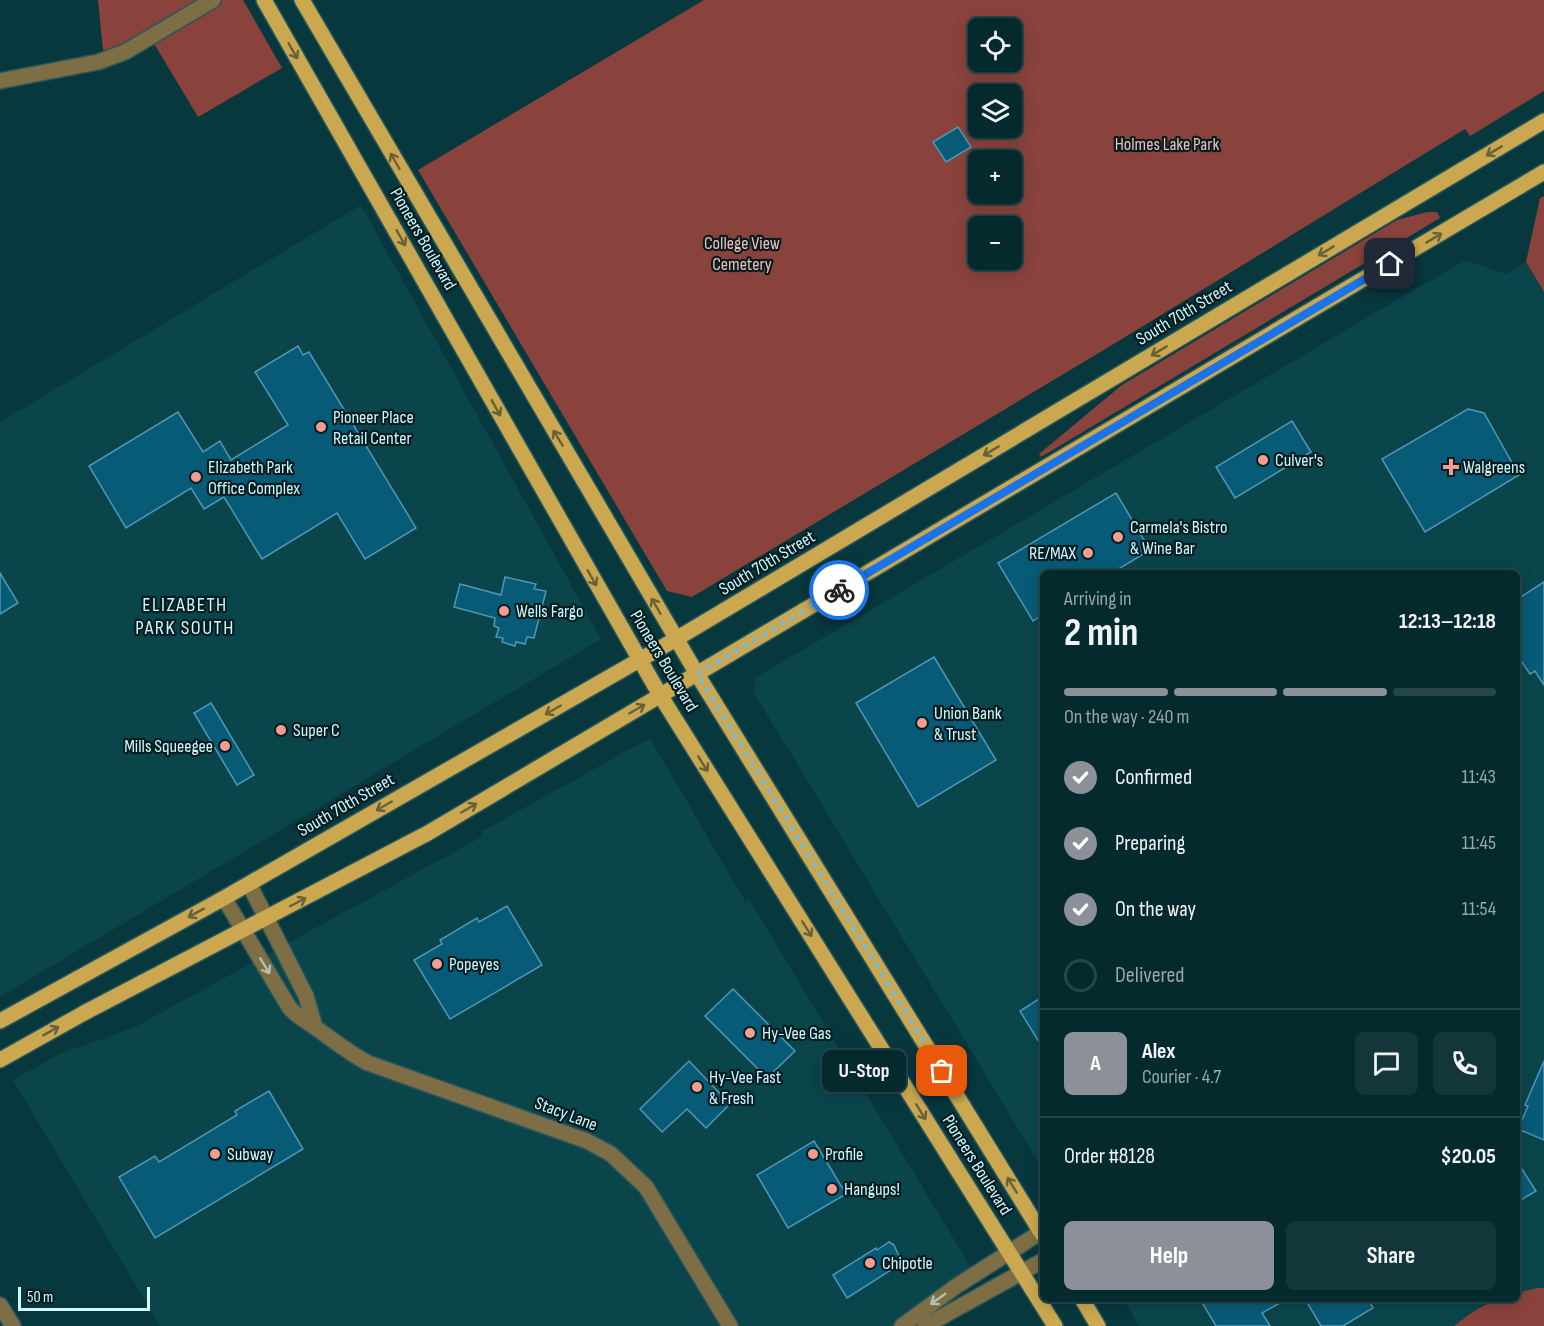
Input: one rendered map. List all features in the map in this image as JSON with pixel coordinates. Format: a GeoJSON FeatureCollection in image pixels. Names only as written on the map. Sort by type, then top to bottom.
{"type":"FeatureCollection","features":[{"type":"Feature","properties":{"kind":"main road","name":"Pioneers Boulevard"},"geometry":{"type":"LineString","coordinates":[[264,0],[660,695],[1055,1326]]}},
{"type":"Feature","properties":{"kind":"main road","name":"Pioneers Boulevard"},"geometry":{"type":"LineString","coordinates":[[302,0],[697,674],[1040,1230]]}},
{"type":"Feature","properties":{"kind":"main road","name":"South 70th Street"},"geometry":{"type":"LineString","coordinates":[[0,1022],[249,884],[676,639],[1544,121]]}},
{"type":"Feature","properties":{"kind":"main road"},"geometry":{"type":"LineString","coordinates":[[0,1060],[84,1013],[428,832],[1544,172]]}},
{"type":"Feature","properties":{"kind":"main road"},"geometry":{"type":"LineString","coordinates":[[1084,1302],[1098,1326]]}},
{"type":"Feature","properties":{"kind":"street"},"geometry":{"type":"LineString","coordinates":[[0,81],[98,62],[125,52],[213,0]]}},
{"type":"Feature","properties":{"kind":"street"},"geometry":{"type":"LineString","coordinates":[[249,884],[306,996],[315,1027]]}},
{"type":"Feature","properties":{"kind":"street","name":"Stacy Lane"},"geometry":{"type":"LineString","coordinates":[[224,898],[298,1019],[315,1027],[338,1046],[368,1063],[587,1141],[610,1154],[646,1187],[730,1326]]}},
{"type":"Feature","properties":{"kind":"street"},"geometry":{"type":"LineString","coordinates":[[902,1326],[1009,1251],[1040,1234]]}},
{"type":"Feature","properties":{"kind":"street"},"geometry":{"type":"LineString","coordinates":[[924,1326],[1040,1262]]}},
{"type":"Feature","properties":{"kind":"street"},"geometry":{"type":"LineString","coordinates":[[0,1305],[13,1326]]}},
{"type":"Feature","properties":{"kind":"shaded area"},"geometry":{"type":"Polygon","coordinates":[[[361,205],[601,639],[0,997],[0,422],[361,205]]]}},
{"type":"Feature","properties":{"kind":"shaded area"},"geometry":{"type":"Polygon","coordinates":[[[1465,260],[1506,274],[1526,262],[1544,292],[1544,1288],[1520,1292],[1520,570],[1040,570],[1040,1165],[754,693],[755,678],[1465,260]]]}},
{"type":"Feature","properties":{"kind":"shaded area"},"geometry":{"type":"Polygon","coordinates":[[[650,738],[745,901],[749,899],[975,1274],[902,1326],[160,1326],[13,1080],[60,1054],[135,1027],[483,836],[481,832],[650,738]]]}},
{"type":"Feature","properties":{"kind":"shaded area"},"geometry":{"type":"Polygon","coordinates":[[[1125,1302],[1491,1302],[1476,1309],[1454,1326],[1139,1326],[1125,1302]]]}},
{"type":"Feature","properties":{"kind":"green space"},"geometry":{"type":"Polygon","coordinates":[[[98,0],[243,0],[282,68],[198,117],[150,37],[104,60],[98,0]]]}},
{"type":"Feature","properties":{"kind":"green space","name":"College View Cemetery"},"geometry":{"type":"Polygon","coordinates":[[[704,0],[1544,0],[1544,91],[1470,136],[1465,129],[1117,342],[692,597],[667,591],[418,170],[704,0]]]}},
{"type":"Feature","properties":{"kind":"green space"},"geometry":{"type":"Polygon","coordinates":[[[1544,196],[1544,292],[1526,262],[1540,198],[1544,196]]]}},
{"type":"Feature","properties":{"kind":"green space"},"geometry":{"type":"Polygon","coordinates":[[[1427,212],[1437,212],[1440,218],[1041,457],[1039,454],[1122,385],[1397,220],[1427,212]]]}},
{"type":"Feature","properties":{"kind":"green space"},"geometry":{"type":"Polygon","coordinates":[[[1544,1288],[1544,1326],[1454,1326],[1490,1303],[1520,1302],[1520,1292],[1544,1288]]]}},
{"type":"Feature","properties":{"kind":"building"},"geometry":{"type":"Polygon","coordinates":[[[958,127],[971,147],[946,162],[933,142],[958,127]]]}},
{"type":"Feature","properties":{"kind":"building"},"geometry":{"type":"Polygon","coordinates":[[[298,346],[303,355],[309,352],[416,528],[365,559],[337,513],[262,559],[224,497],[204,509],[191,488],[126,528],[89,466],[178,412],[203,452],[220,441],[231,460],[288,425],[255,372],[298,346]]]}},
{"type":"Feature","properties":{"kind":"building","name":"Walgreens"},"geometry":{"type":"Polygon","coordinates":[[[1468,409],[1484,413],[1519,475],[1425,532],[1382,459],[1468,409]]]}},
{"type":"Feature","properties":{"kind":"building","name":"Culver's"},"geometry":{"type":"Polygon","coordinates":[[[1292,421],[1311,452],[1235,498],[1216,467],[1292,421]]]}},
{"type":"Feature","properties":{"kind":"building"},"geometry":{"type":"Polygon","coordinates":[[[1116,493],[1150,550],[1117,570],[1040,570],[1040,616],[1033,621],[998,563],[1116,493]]]}},
{"type":"Feature","properties":{"kind":"building"},"geometry":{"type":"Polygon","coordinates":[[[0,573],[18,603],[0,614],[0,573]]]}},
{"type":"Feature","properties":{"kind":"building","name":"Wells Fargo"},"geometry":{"type":"Polygon","coordinates":[[[505,577],[536,584],[534,589],[546,591],[534,638],[527,637],[525,644],[516,642],[515,646],[502,642],[503,638],[496,637],[499,628],[494,626],[495,618],[454,607],[460,584],[501,595],[505,577]]]}},
{"type":"Feature","properties":{"kind":"building"},"geometry":{"type":"Polygon","coordinates":[[[1544,582],[1544,685],[1535,671],[1530,674],[1520,659],[1520,597],[1544,582]]]}},
{"type":"Feature","properties":{"kind":"building"},"geometry":{"type":"Polygon","coordinates":[[[934,657],[996,760],[918,807],[856,703],[934,657]]]}},
{"type":"Feature","properties":{"kind":"building"},"geometry":{"type":"Polygon","coordinates":[[[211,703],[254,775],[237,785],[194,713],[211,703]]]}},
{"type":"Feature","properties":{"kind":"building"},"geometry":{"type":"Polygon","coordinates":[[[507,906],[542,965],[450,1019],[414,960],[442,944],[440,940],[477,918],[479,922],[507,906]]]}},
{"type":"Feature","properties":{"kind":"building","name":"Hy-Vee Gas"},"geometry":{"type":"Polygon","coordinates":[[[733,989],[795,1051],[767,1078],[705,1016],[733,989]]]}},
{"type":"Feature","properties":{"kind":"building"},"geometry":{"type":"Polygon","coordinates":[[[1040,998],[1040,1044],[1020,1011],[1040,998]]]}},
{"type":"Feature","properties":{"kind":"building"},"geometry":{"type":"Polygon","coordinates":[[[689,1061],[730,1104],[706,1128],[687,1109],[662,1132],[640,1109],[689,1061]]]}},
{"type":"Feature","properties":{"kind":"building"},"geometry":{"type":"Polygon","coordinates":[[[1544,1061],[1544,1140],[1520,1130],[1528,1106],[1525,1105],[1544,1061]]]}},
{"type":"Feature","properties":{"kind":"building"},"geometry":{"type":"Polygon","coordinates":[[[269,1091],[303,1149],[155,1238],[119,1177],[155,1156],[159,1162],[237,1115],[235,1111],[269,1091]]]}},
{"type":"Feature","properties":{"kind":"building"},"geometry":{"type":"Polygon","coordinates":[[[814,1141],[846,1194],[788,1228],[757,1175],[814,1141]]]}},
{"type":"Feature","properties":{"kind":"building"},"geometry":{"type":"Polygon","coordinates":[[[1520,1166],[1536,1191],[1520,1201],[1520,1166]]]}},
{"type":"Feature","properties":{"kind":"building"},"geometry":{"type":"Polygon","coordinates":[[[889,1242],[894,1245],[902,1263],[847,1298],[833,1275],[889,1242]]]}},
{"type":"Feature","properties":{"kind":"building"},"geometry":{"type":"Polygon","coordinates":[[[1202,1302],[1282,1302],[1262,1313],[1270,1326],[1216,1326],[1202,1302]]]}},
{"type":"Feature","properties":{"kind":"building"},"geometry":{"type":"Polygon","coordinates":[[[1307,1302],[1370,1302],[1373,1308],[1343,1326],[1321,1326],[1307,1302]]]}},
{"type":"Feature","properties":{"kind":"way so far"},"geometry":{"type":"LineString","coordinates":[[839,590],[697,674],[942,1071]]}},
{"type":"Feature","properties":{"kind":"place","name":"Pioneer Place Retail Center"},"geometry":{"type":"Point","coordinates":[321,427]}},
{"type":"Feature","properties":{"kind":"place","name":"Culver's"},"geometry":{"type":"Point","coordinates":[1263,460]}},
{"type":"Feature","properties":{"kind":"place","name":"Walgreens"},"geometry":{"type":"Point","coordinates":[1451,467]}},
{"type":"Feature","properties":{"kind":"place","name":"Elizabeth Park Office Complex"},"geometry":{"type":"Point","coordinates":[196,477]}},
{"type":"Feature","properties":{"kind":"place","name":"Carmela's Bistro & Wine Bar"},"geometry":{"type":"Point","coordinates":[1118,537]}},
{"type":"Feature","properties":{"kind":"place","name":"RE/MAX"},"geometry":{"type":"Point","coordinates":[1088,553]}},
{"type":"Feature","properties":{"kind":"place","name":"Wells Fargo"},"geometry":{"type":"Point","coordinates":[504,611]}},
{"type":"Feature","properties":{"kind":"place","name":"Union Bank & Trust"},"geometry":{"type":"Point","coordinates":[922,723]}},
{"type":"Feature","properties":{"kind":"place","name":"Super C"},"geometry":{"type":"Point","coordinates":[281,730]}},
{"type":"Feature","properties":{"kind":"place","name":"Mills Squeegee"},"geometry":{"type":"Point","coordinates":[225,746]}},
{"type":"Feature","properties":{"kind":"place","name":"Popeyes"},"geometry":{"type":"Point","coordinates":[437,964]}},
{"type":"Feature","properties":{"kind":"place","name":"Hy-Vee Gas"},"geometry":{"type":"Point","coordinates":[750,1033]}},
{"type":"Feature","properties":{"kind":"place","name":"U-Stop"},"geometry":{"type":"Point","coordinates":[942,1071]}},
{"type":"Feature","properties":{"kind":"place","name":"Hy-Vee Fast & Fresh"},"geometry":{"type":"Point","coordinates":[697,1087]}},
{"type":"Feature","properties":{"kind":"place","name":"Subway"},"geometry":{"type":"Point","coordinates":[215,1154]}},
{"type":"Feature","properties":{"kind":"place","name":"Profile"},"geometry":{"type":"Point","coordinates":[813,1154]}},
{"type":"Feature","properties":{"kind":"place","name":"Hangups!"},"geometry":{"type":"Point","coordinates":[832,1189]}},
{"type":"Feature","properties":{"kind":"place","name":"Chipotle"},"geometry":{"type":"Point","coordinates":[870,1263]}},
{"type":"Feature","properties":{"kind":"district","name":"ELIZABETH PARK SOUTH"},"geometry":{"type":"Point","coordinates":[185,616]}},
{"type":"Feature","properties":{"kind":"route"},"geometry":{"type":"LineString","coordinates":[[839,590],[1390,264]]}},
{"type":"Feature","properties":{"kind":"park label","name":"Holmes Lake Park"},"geometry":{"type":"Point","coordinates":[1167,144]}}]}
